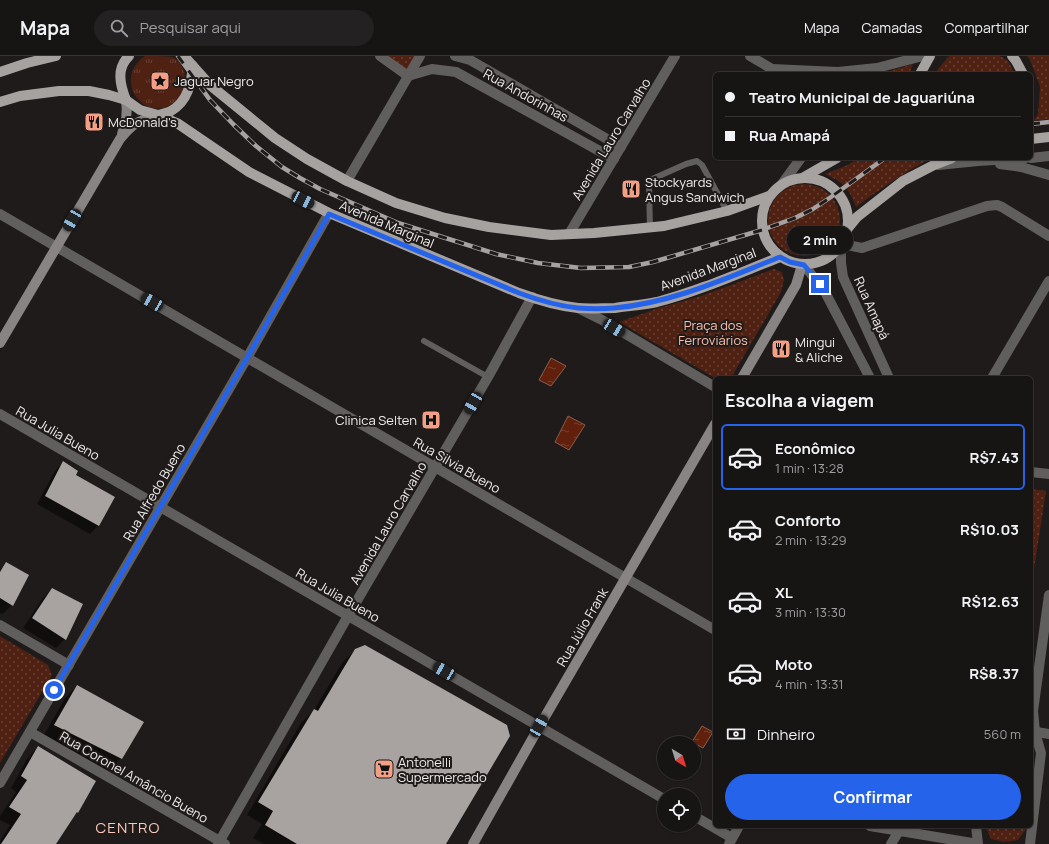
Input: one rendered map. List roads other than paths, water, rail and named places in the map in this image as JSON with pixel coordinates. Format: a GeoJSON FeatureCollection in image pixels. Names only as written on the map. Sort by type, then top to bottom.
{"type":"FeatureCollection","features":[{"type":"Feature","properties":{"kind":"main road"},"geometry":{"type":"LineString","coordinates":[[0,72],[27,63],[56,56]]}},
{"type":"Feature","properties":{"kind":"main road"},"geometry":{"type":"LineString","coordinates":[[120,139],[125,124],[127,110],[126,100],[119,78],[121,66],[129,56]]}},
{"type":"Feature","properties":{"kind":"main road","name":"Avenida Marginal"},"geometry":{"type":"LineString","coordinates":[[184,56],[192,61],[210,85],[275,138],[307,159],[347,181],[396,202],[445,218],[489,227],[551,235],[594,233],[664,226],[727,211],[769,196]]}},
{"type":"Feature","properties":{"kind":"main road"},"geometry":{"type":"LineString","coordinates":[[921,72],[930,56]]}},
{"type":"Feature","properties":{"kind":"main road"},"geometry":{"type":"LineString","coordinates":[[1012,56],[1022,72]]}},
{"type":"Feature","properties":{"kind":"main road"},"geometry":{"type":"LineString","coordinates":[[0,343],[120,139],[129,127],[142,120],[171,110],[180,103],[188,92],[191,82],[192,61]]}},
{"type":"Feature","properties":{"kind":"main road","name":"Avenida Marginal"},"geometry":{"type":"LineString","coordinates":[[0,102],[20,96],[59,91],[89,91],[126,100],[140,110],[158,115],[177,123],[249,172],[329,214],[532,298],[559,305],[578,308],[603,308],[623,307],[655,302],[697,290],[780,257]]}},
{"type":"Feature","properties":{"kind":"main road"},"geometry":{"type":"LineString","coordinates":[[1033,139],[1049,137]]}},
{"type":"Feature","properties":{"kind":"main road"},"geometry":{"type":"LineString","coordinates":[[804,177],[834,160]]}},
{"type":"Feature","properties":{"kind":"main road"},"geometry":{"type":"LineString","coordinates":[[848,228],[857,216],[903,181],[947,160]]}},
{"type":"Feature","properties":{"kind":"main road"},"geometry":{"type":"LineString","coordinates":[[804,177],[823,181],[833,188],[847,208],[849,218],[846,236],[842,245],[834,254],[825,260],[803,265],[790,262],[780,257],[772,250],[766,242],[762,230],[762,218],[764,207],[769,196],[775,190],[782,184],[793,179],[804,177]]}},
{"type":"Feature","properties":{"kind":"main road"},"geometry":{"type":"LineString","coordinates":[[743,376],[796,285],[803,265]]}},
{"type":"Feature","properties":{"kind":"main road","name":"Rua Júlio Frank"},"geometry":{"type":"LineString","coordinates":[[473,844],[539,726],[713,427]]}},
{"type":"Feature","properties":{"kind":"street"},"geometry":{"type":"LineString","coordinates":[[380,56],[408,76]]}},
{"type":"Feature","properties":{"kind":"street"},"geometry":{"type":"LineString","coordinates":[[347,181],[420,56]]}},
{"type":"Feature","properties":{"kind":"street","name":"Rua Andorinhas"},"geometry":{"type":"LineString","coordinates":[[455,56],[470,60],[621,147]]}},
{"type":"Feature","properties":{"kind":"street","name":"Avenida Lauro Carvalho"},"geometry":{"type":"LineString","coordinates":[[569,234],[675,56]]}},
{"type":"Feature","properties":{"kind":"street"},"geometry":{"type":"LineString","coordinates":[[750,56],[775,71],[838,72],[877,68],[923,56]]}},
{"type":"Feature","properties":{"kind":"street","name":"Rua Andorinhas"},"geometry":{"type":"LineString","coordinates":[[408,76],[432,69],[456,72],[614,159]]}},
{"type":"Feature","properties":{"kind":"street"},"geometry":{"type":"LineString","coordinates":[[1033,158],[1049,156]]}},
{"type":"Feature","properties":{"kind":"street"},"geometry":{"type":"LineString","coordinates":[[782,184],[800,160]]}},
{"type":"Feature","properties":{"kind":"street"},"geometry":{"type":"LineString","coordinates":[[934,165],[994,160]]}},
{"type":"Feature","properties":{"kind":"street"},"geometry":{"type":"LineString","coordinates":[[978,161],[1021,167],[1049,175]]}},
{"type":"Feature","properties":{"kind":"street"},"geometry":{"type":"LineString","coordinates":[[842,245],[862,248],[987,206],[997,205],[1049,236]]}},
{"type":"Feature","properties":{"kind":"street","name":"Rua Silvia Bueno"},"geometry":{"type":"LineString","coordinates":[[0,214],[713,629]]}},
{"type":"Feature","properties":{"kind":"street","name":"Rua Alfredo Bueno"},"geometry":{"type":"LineString","coordinates":[[0,783],[329,214]]}},
{"type":"Feature","properties":{"kind":"street","name":"Rua Amapá"},"geometry":{"type":"LineString","coordinates":[[842,245],[840,263],[843,277],[888,376]]}},
{"type":"Feature","properties":{"kind":"street"},"geometry":{"type":"LineString","coordinates":[[803,265],[825,292],[869,376]]}},
{"type":"Feature","properties":{"kind":"street"},"geometry":{"type":"LineString","coordinates":[[993,376],[1049,282]]}},
{"type":"Feature","properties":{"kind":"street","name":"Avenida Lauro Carvalho"},"geometry":{"type":"LineString","coordinates":[[221,843],[348,616],[488,377],[532,298]]}},
{"type":"Feature","properties":{"kind":"street"},"geometry":{"type":"LineString","coordinates":[[578,308],[602,320],[713,386]]}},
{"type":"Feature","properties":{"kind":"street","name":"Rua Julia Bueno"},"geometry":{"type":"LineString","coordinates":[[0,414],[657,795]]}},
{"type":"Feature","properties":{"kind":"street"},"geometry":{"type":"LineString","coordinates":[[1033,472],[1049,474]]}},
{"type":"Feature","properties":{"kind":"street"},"geometry":{"type":"LineString","coordinates":[[1033,819],[1041,753],[1033,731],[1033,711],[1049,595]]}},
{"type":"Feature","properties":{"kind":"street"},"geometry":{"type":"LineString","coordinates":[[0,625],[69,665]]}},
{"type":"Feature","properties":{"kind":"street"},"geometry":{"type":"LineString","coordinates":[[1033,731],[1049,734]]}},
{"type":"Feature","properties":{"kind":"street","name":"Rua Coronel Amâncio Bueno"},"geometry":{"type":"LineString","coordinates":[[30,732],[221,843]]}},
{"type":"Feature","properties":{"kind":"street"},"geometry":{"type":"LineString","coordinates":[[701,821],[730,841],[738,828]]}},
{"type":"Feature","properties":{"kind":"street"},"geometry":{"type":"LineString","coordinates":[[882,828],[978,844],[976,828]]}},
{"type":"Feature","properties":{"kind":"street"},"geometry":{"type":"LineString","coordinates":[[1030,844],[1032,828]]}},
{"type":"Feature","properties":{"kind":"street"},"geometry":{"type":"LineString","coordinates":[[891,844],[899,831]]}},
{"type":"Feature","properties":{"kind":"lane"},"geometry":{"type":"LineString","coordinates":[[650,228],[650,180],[686,164],[697,161],[702,165],[727,211]]}},
{"type":"Feature","properties":{"kind":"lane"},"geometry":{"type":"LineString","coordinates":[[424,341],[488,377]]}},
{"type":"Feature","properties":{"kind":"water"},"geometry":{"type":"Polygon","coordinates":[[[551,358],[566,366],[551,386],[539,380],[551,358]]]}},
{"type":"Feature","properties":{"kind":"water"},"geometry":{"type":"Polygon","coordinates":[[[568,416],[585,425],[569,450],[555,442],[568,416]]]}},
{"type":"Feature","properties":{"kind":"water"},"geometry":{"type":"Polygon","coordinates":[[[702,726],[713,732],[703,748],[701,747],[701,736],[696,736],[702,726]]]}},
{"type":"Feature","properties":{"kind":"railway"},"geometry":{"type":"LineString","coordinates":[[178,56],[210,100],[233,124],[256,146],[282,167],[300,178],[320,189],[398,223],[496,254],[538,263],[581,268],[629,267],[653,262],[762,230],[795,218],[813,209],[882,160]]}},
{"type":"Feature","properties":{"kind":"railway"},"geometry":{"type":"LineString","coordinates":[[1033,124],[1049,122]]}},
{"type":"Feature","properties":{"kind":"place","name":"Jaguar Negro"},"geometry":{"type":"Point","coordinates":[160,81]}},
{"type":"Feature","properties":{"kind":"place","name":"McDonald's"},"geometry":{"type":"Point","coordinates":[94,122]}},
{"type":"Feature","properties":{"kind":"place","name":"Stockyards Angus Sandwich"},"geometry":{"type":"Point","coordinates":[631,189]}},
{"type":"Feature","properties":{"kind":"place","name":"Mingui & Aliche"},"geometry":{"type":"Point","coordinates":[781,349]}},
{"type":"Feature","properties":{"kind":"place","name":"Clinica Selten"},"geometry":{"type":"Point","coordinates":[431,420]}},
{"type":"Feature","properties":{"kind":"place","name":"Antonelli Supermercado"},"geometry":{"type":"Point","coordinates":[384,769]}},
{"type":"Feature","properties":{"kind":"district","name":"CENTRO"},"geometry":{"type":"Point","coordinates":[128,828]}},
{"type":"Feature","properties":{"kind":"park label","name":"Praça dos Ferroviários"},"geometry":{"type":"Point","coordinates":[713,332]}}]}
